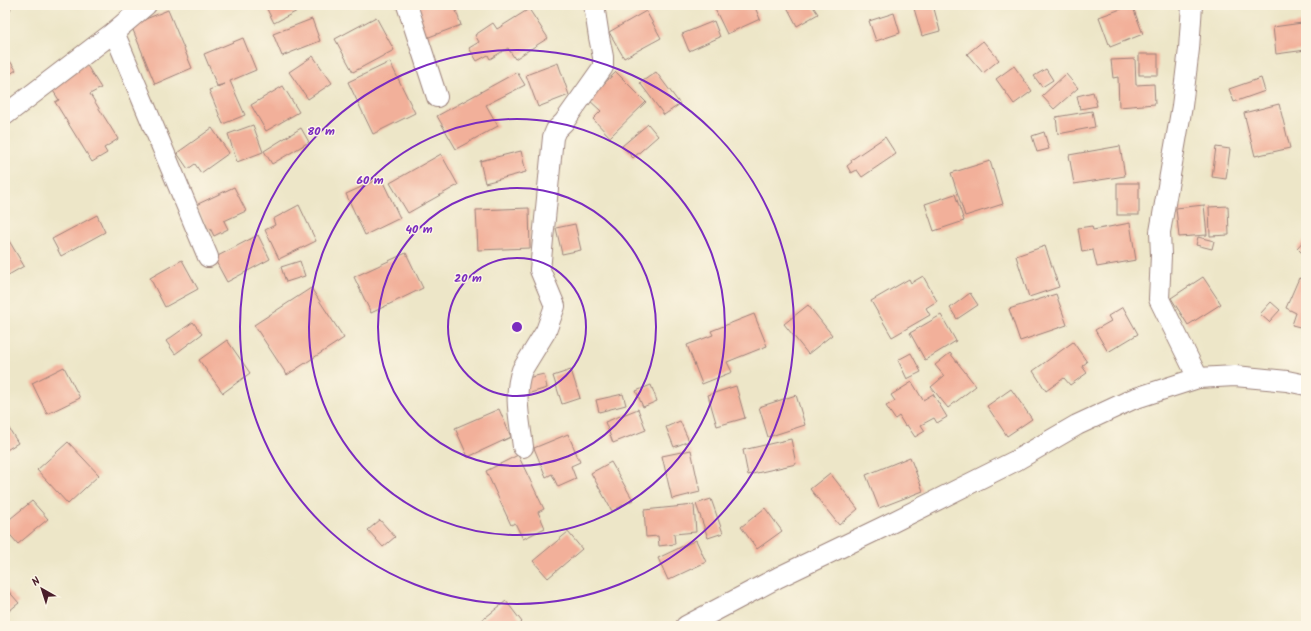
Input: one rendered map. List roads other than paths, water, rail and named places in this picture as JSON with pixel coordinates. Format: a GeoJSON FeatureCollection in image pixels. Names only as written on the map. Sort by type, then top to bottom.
{"type":"FeatureCollection","features":[{"type":"Feature","properties":{"kind":"street"},"geometry":{"type":"LineString","coordinates":[[5,115],[114,32],[146,5]]}},
{"type":"Feature","properties":{"kind":"street"},"geometry":{"type":"LineString","coordinates":[[407,5],[437,97]]}},
{"type":"Feature","properties":{"kind":"street"},"geometry":{"type":"LineString","coordinates":[[523,447],[517,388],[522,370],[546,331],[555,306],[540,270],[553,137],[556,130],[564,122],[603,67],[604,57],[594,5]]}},
{"type":"Feature","properties":{"kind":"street"},"geometry":{"type":"LineString","coordinates":[[1192,5],[1189,49],[1182,106],[1160,232],[1161,255],[1159,298],[1198,378]]}},
{"type":"Feature","properties":{"kind":"street"},"geometry":{"type":"LineString","coordinates":[[114,32],[208,258]]}},
{"type":"Feature","properties":{"kind":"street"},"geometry":{"type":"LineString","coordinates":[[686,626],[779,577],[1015,461],[1076,425],[1133,399],[1198,378],[1235,376],[1288,381],[1306,385]]}}]}
